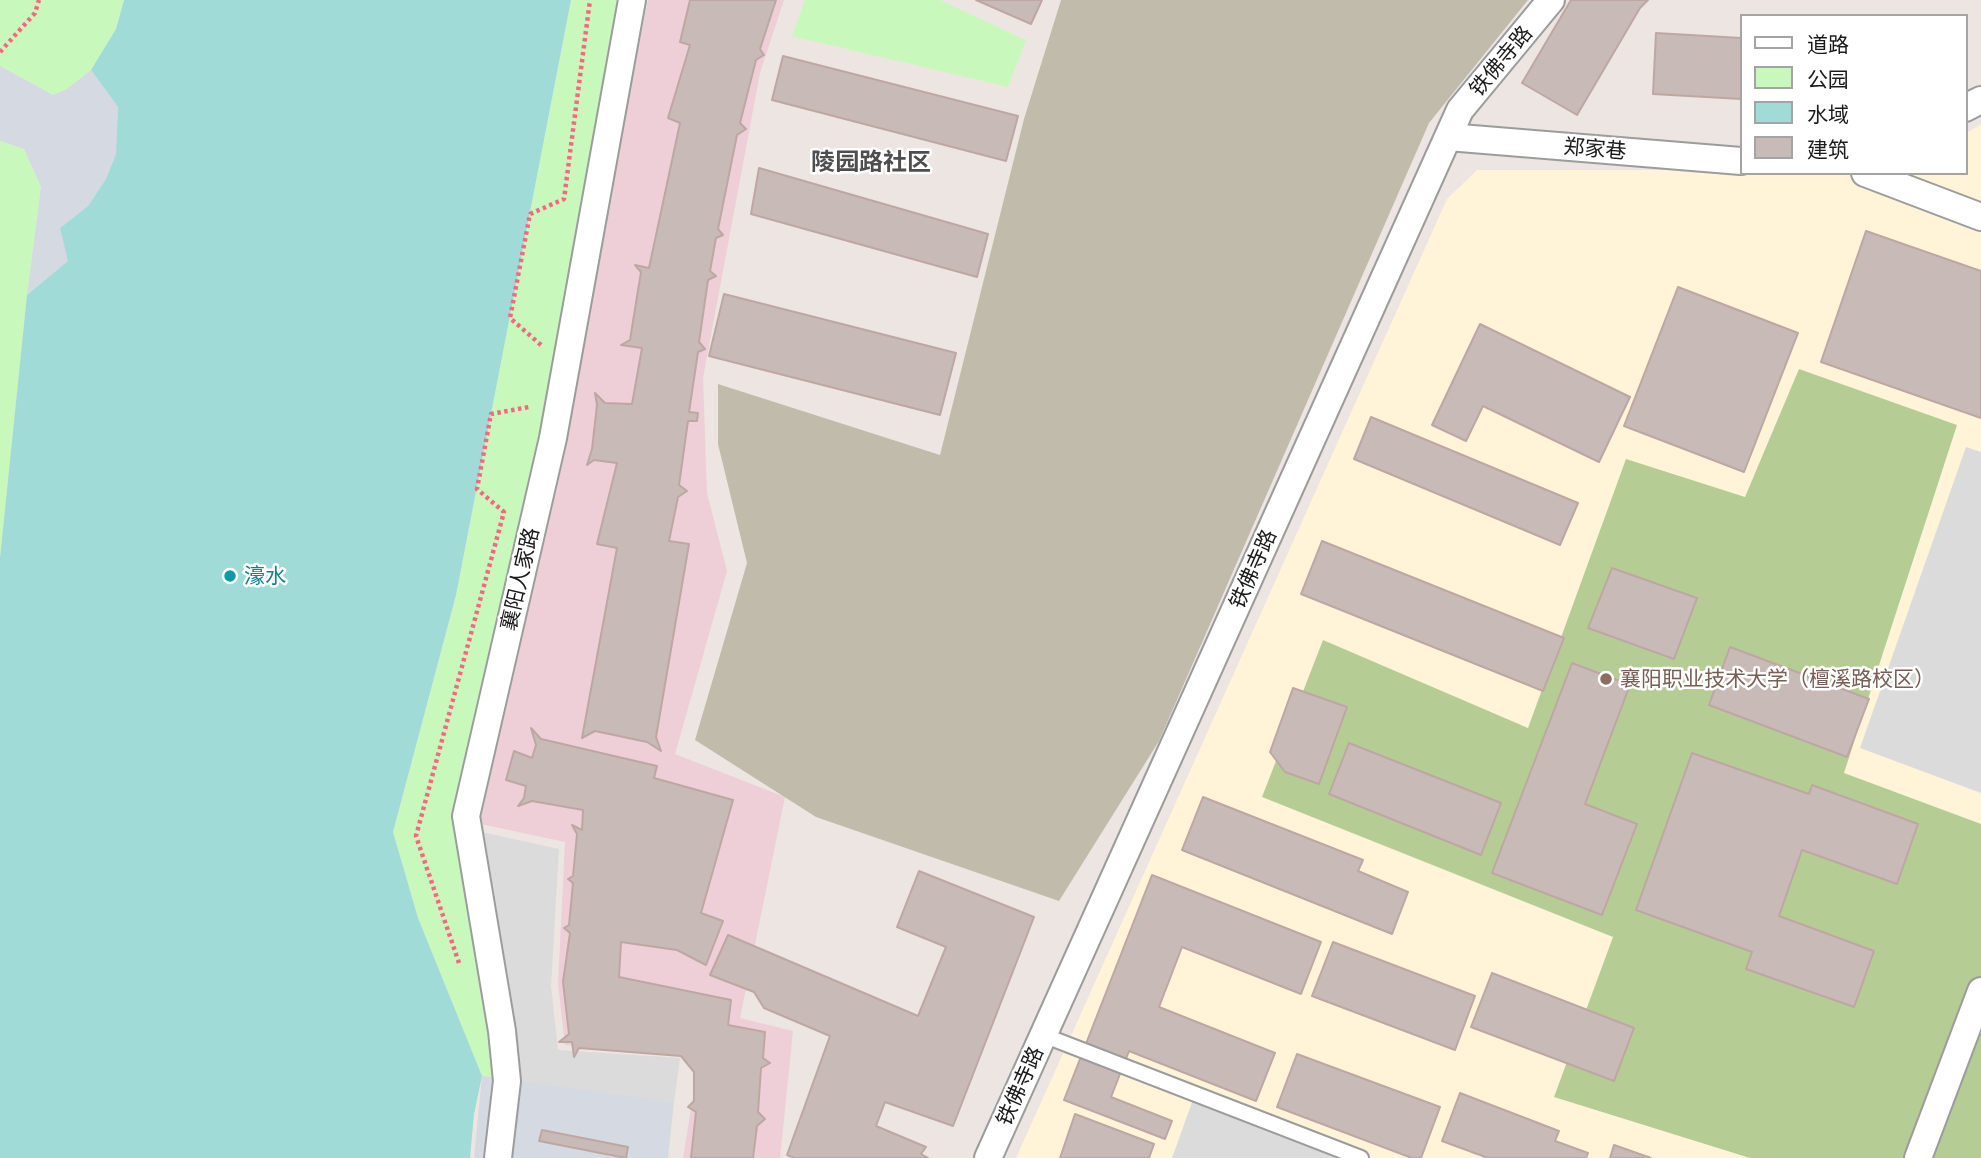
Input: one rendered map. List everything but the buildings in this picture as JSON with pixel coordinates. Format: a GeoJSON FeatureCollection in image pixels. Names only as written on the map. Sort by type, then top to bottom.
{"type":"FeatureCollection","features":[{"type":"Feature","properties":{"kind":"street","name":"襄阳人家路"},"geometry":{"type":"LineString","coordinates":[[498,1158],[507,1081],[502,1031],[466,816],[553,438],[632,0]]}},
{"type":"Feature","properties":{"kind":"street","name":"铁佛寺路"},"geometry":{"type":"LineString","coordinates":[[988,1158],[1460,110],[1551,0]]}},
{"type":"Feature","properties":{"kind":"street","name":"郑家巷"},"geometry":{"type":"LineString","coordinates":[[1448,137],[1740,161]]}},
{"type":"Feature","properties":{"kind":"street"},"geometry":{"type":"LineString","coordinates":[[1870,175],[1981,217]]}},
{"type":"Feature","properties":{"kind":"street"},"geometry":{"type":"LineString","coordinates":[[1918,1158],[1981,991]]}},
{"type":"Feature","properties":{"kind":"lane"},"geometry":{"type":"LineString","coordinates":[[1043,1035],[1361,1158]]}},
{"type":"Feature","properties":{"kind":"path"},"geometry":{"type":"LineString","coordinates":[[0,52],[35,13],[39,0]]}},
{"type":"Feature","properties":{"kind":"path"},"geometry":{"type":"LineString","coordinates":[[539,356],[541,343],[510,318],[530,214],[564,199],[590,0]]}},
{"type":"Feature","properties":{"kind":"path"},"geometry":{"type":"LineString","coordinates":[[460,965],[416,836],[504,512],[477,489],[491,414],[529,407],[531,394]]}},
{"type":"Feature","properties":{"kind":"shaded area"},"geometry":{"type":"Polygon","coordinates":[[[648,0],[784,0],[760,73],[703,378],[707,493],[727,571],[675,754],[785,797],[740,1018],[793,1031],[780,1158],[683,1158],[700,1053],[565,1045],[558,984],[565,842],[476,823],[566,411],[648,0]]]}},
{"type":"Feature","properties":{"kind":"shaded area"},"geometry":{"type":"Polygon","coordinates":[[[1061,0],[1528,0],[1429,123],[1159,741],[1059,901],[816,817],[695,740],[747,563],[718,444],[718,384],[940,455],[1024,119],[1061,0]]]}},
{"type":"Feature","properties":{"kind":"shaded area"},"geometry":{"type":"Polygon","coordinates":[[[0,66],[53,95],[67,89],[91,70],[118,107],[116,154],[106,179],[88,206],[60,228],[69,261],[27,295],[41,187],[24,149],[0,141],[0,66]]]}},
{"type":"Feature","properties":{"kind":"shaded area","name":"襄阳职业技术大学（檀溪路校区）"},"geometry":{"type":"Polygon","coordinates":[[[1981,124],[1981,1158],[1016,1158],[1447,199],[1477,170],[1740,170],[1740,175],[1967,175],[1967,133],[1981,124]]]}},
{"type":"Feature","properties":{"kind":"shaded area"},"geometry":{"type":"Polygon","coordinates":[[[1966,447],[1981,452],[1981,793],[1860,748],[1966,447]]]}},
{"type":"Feature","properties":{"kind":"shaded area"},"geometry":{"type":"Polygon","coordinates":[[[468,829],[559,849],[551,986],[558,1050],[680,1058],[674,1102],[507,1081],[468,829]]]}},
{"type":"Feature","properties":{"kind":"shaded area"},"geometry":{"type":"Polygon","coordinates":[[[482,1076],[674,1102],[668,1158],[474,1158],[482,1076]]]}},
{"type":"Feature","properties":{"kind":"shaded area"},"geometry":{"type":"Polygon","coordinates":[[[1195,1094],[1361,1158],[1172,1158],[1195,1094]]]}},
{"type":"Feature","properties":{"kind":"green space"},"geometry":{"type":"Polygon","coordinates":[[[0,0],[124,0],[116,29],[91,70],[67,89],[53,95],[0,66],[0,0]]]}},
{"type":"Feature","properties":{"kind":"green space"},"geometry":{"type":"Polygon","coordinates":[[[571,0],[636,0],[466,816],[507,1081],[482,1076],[418,918],[393,832],[456,595],[571,0]]]}},
{"type":"Feature","properties":{"kind":"green space"},"geometry":{"type":"Polygon","coordinates":[[[805,0],[940,0],[1026,40],[1008,87],[792,36],[805,0]]]}},
{"type":"Feature","properties":{"kind":"green space"},"geometry":{"type":"Polygon","coordinates":[[[0,141],[24,149],[41,187],[0,558],[0,141]]]}},
{"type":"Feature","properties":{"kind":"green space"},"geometry":{"type":"Polygon","coordinates":[[[1799,369],[1957,425],[1844,773],[1981,824],[1981,1158],[1750,1158],[1554,1097],[1613,937],[1262,797],[1323,640],[1528,728],[1626,459],[1745,497],[1799,369]]]}},
{"type":"Feature","properties":{"kind":"water","name":"濠水"},"geometry":{"type":"Polygon","coordinates":[[[124,0],[571,0],[456,595],[393,832],[418,918],[482,1076],[474,1114],[470,1158],[0,1158],[0,558],[27,295],[68,261],[60,228],[88,206],[106,179],[116,154],[118,107],[91,70],[116,29],[124,0]]]}},
{"type":"Feature","properties":{"kind":"place","name":"濠水"},"geometry":{"type":"Point","coordinates":[230,576]}},
{"type":"Feature","properties":{"kind":"place","name":"襄阳职业技术大学（檀溪路校区）"},"geometry":{"type":"Point","coordinates":[1606,679]}},
{"type":"Feature","properties":{"kind":"district","name":"陵园路社区"},"geometry":{"type":"Point","coordinates":[871,162]}}]}
